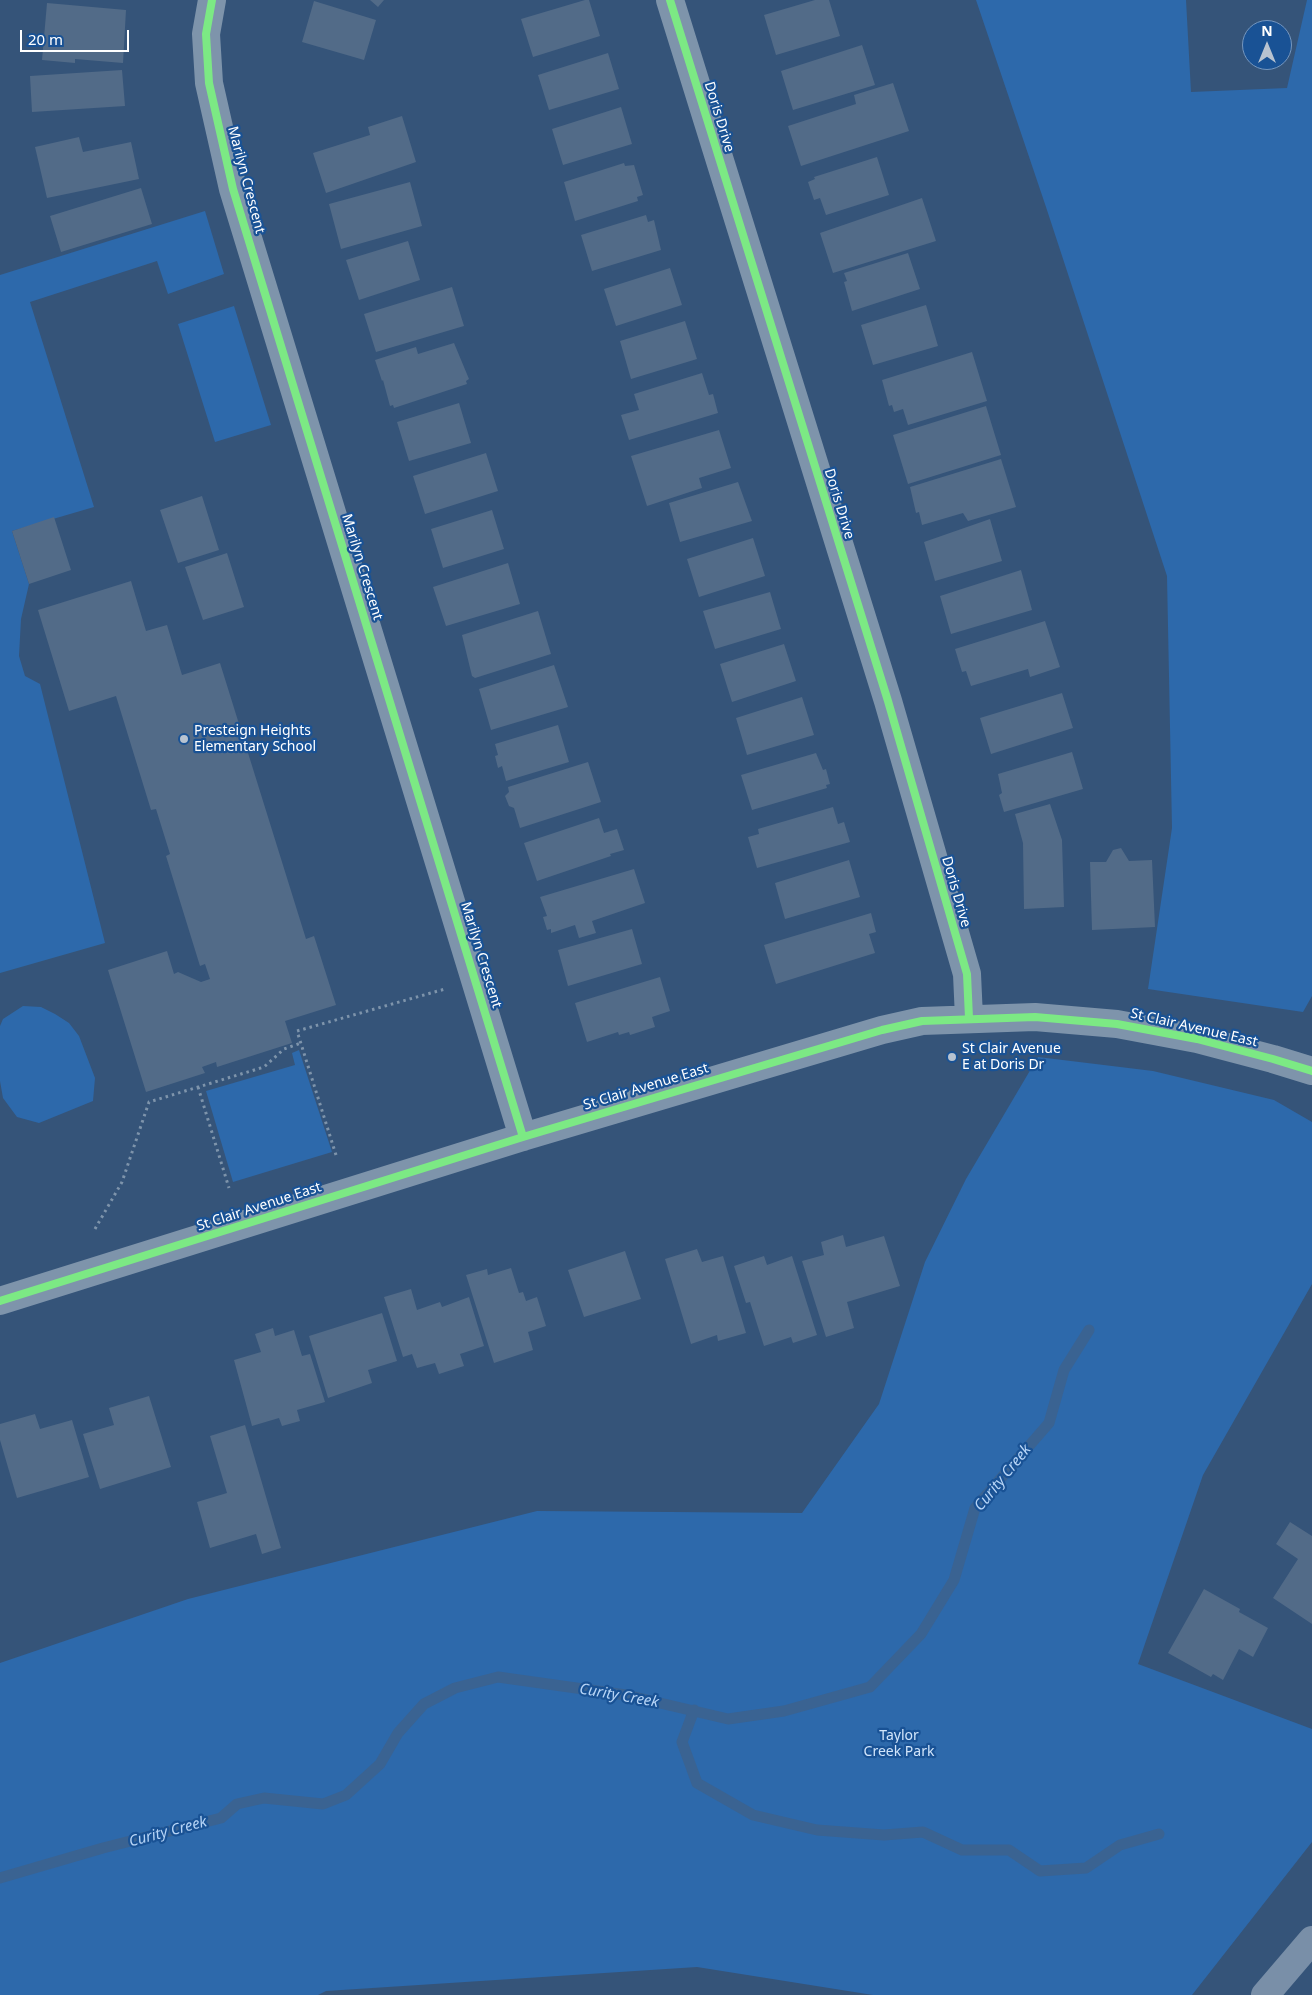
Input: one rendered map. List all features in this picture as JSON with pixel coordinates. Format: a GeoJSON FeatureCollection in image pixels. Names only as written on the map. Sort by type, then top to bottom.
{"type":"FeatureCollection","features":[{"type":"Feature","properties":{"kind":"main road"},"geometry":{"type":"LineString","coordinates":[[1265,1995],[1312,1940]]}},
{"type":"Feature","properties":{"kind":"street","name":"Marilyn Crescent"},"geometry":{"type":"LineString","coordinates":[[212,0],[206,34],[208,83],[233,189],[523,1137]]}},
{"type":"Feature","properties":{"kind":"street","name":"Doris Drive"},"geometry":{"type":"LineString","coordinates":[[670,0],[888,701],[967,974],[970,1018]]}},
{"type":"Feature","properties":{"kind":"street","name":"St Clair Avenue East"},"geometry":{"type":"LineString","coordinates":[[0,1301],[523,1137],[882,1030],[922,1021],[1035,1016],[1117,1024],[1197,1040],[1273,1059],[1312,1072]]}},
{"type":"Feature","properties":{"kind":"path"},"geometry":{"type":"LineString","coordinates":[[336,1155],[297,1031],[448,988]]}},
{"type":"Feature","properties":{"kind":"path"},"geometry":{"type":"LineString","coordinates":[[95,1229],[122,1182],[149,1102],[264,1067],[284,1049],[301,1043]]}},
{"type":"Feature","properties":{"kind":"path"},"geometry":{"type":"LineString","coordinates":[[198,1087],[230,1188]]}},
{"type":"Feature","properties":{"kind":"green space"},"geometry":{"type":"Polygon","coordinates":[[[976,0],[1186,0],[1191,92],[1287,88],[1307,0],[1312,0],[1312,996],[1303,1012],[1148,989],[1172,828],[1167,576],[976,0]]]}},
{"type":"Feature","properties":{"kind":"green space"},"geometry":{"type":"Polygon","coordinates":[[[205,211],[224,274],[168,294],[157,261],[30,302],[94,507],[12,531],[29,584],[21,619],[19,656],[25,676],[40,684],[105,943],[0,973],[0,275],[205,211]]]}},
{"type":"Feature","properties":{"kind":"green space"},"geometry":{"type":"Polygon","coordinates":[[[234,306],[271,425],[215,442],[178,324],[234,306]]]}},
{"type":"Feature","properties":{"kind":"green space"},"geometry":{"type":"Polygon","coordinates":[[[23,1006],[41,1007],[69,1023],[79,1036],[95,1078],[93,1101],[39,1123],[17,1117],[3,1098],[0,1081],[0,1026],[3,1019],[23,1006]]]}},
{"type":"Feature","properties":{"kind":"green space"},"geometry":{"type":"Polygon","coordinates":[[[299,1050],[332,1152],[233,1182],[206,1091],[295,1065],[292,1053],[299,1050]]]}},
{"type":"Feature","properties":{"kind":"green space","name":"Taylor Creek Park"},"geometry":{"type":"Polygon","coordinates":[[[1038,1057],[1153,1071],[1274,1100],[1312,1122],[1312,1284],[1203,1475],[1138,1664],[1312,1729],[1312,1842],[1192,1995],[873,1995],[697,1967],[326,1991],[318,1995],[0,1995],[0,1663],[188,1599],[537,1511],[802,1513],[879,1404],[925,1262],[966,1179],[1038,1057]]]}},
{"type":"Feature","properties":{"kind":"building"},"geometry":{"type":"Polygon","coordinates":[[[370,0],[384,0],[378,7],[370,0]]]}},
{"type":"Feature","properties":{"kind":"building"},"geometry":{"type":"Polygon","coordinates":[[[589,0],[600,36],[533,57],[521,19],[589,0]]]}},
{"type":"Feature","properties":{"kind":"building"},"geometry":{"type":"Polygon","coordinates":[[[815,0],[829,0],[840,36],[776,55],[764,15],[815,0]]]}},
{"type":"Feature","properties":{"kind":"building"},"geometry":{"type":"Polygon","coordinates":[[[314,1],[376,20],[364,60],[302,42],[314,1]]]}},
{"type":"Feature","properties":{"kind":"building"},"geometry":{"type":"Polygon","coordinates":[[[47,3],[126,10],[123,63],[75,59],[75,63],[42,60],[47,3]]]}},
{"type":"Feature","properties":{"kind":"building"},"geometry":{"type":"Polygon","coordinates":[[[862,45],[875,85],[793,110],[781,71],[862,45]]]}},
{"type":"Feature","properties":{"kind":"building"},"geometry":{"type":"Polygon","coordinates":[[[608,53],[619,89],[549,110],[538,75],[608,53]]]}},
{"type":"Feature","properties":{"kind":"building"},"geometry":{"type":"Polygon","coordinates":[[[122,70],[125,106],[32,112],[30,76],[122,70]]]}},
{"type":"Feature","properties":{"kind":"building"},"geometry":{"type":"Polygon","coordinates":[[[893,83],[909,131],[801,166],[788,126],[856,104],[854,95],[893,83]]]}},
{"type":"Feature","properties":{"kind":"building"},"geometry":{"type":"Polygon","coordinates":[[[621,107],[632,144],[563,165],[552,129],[621,107]]]}},
{"type":"Feature","properties":{"kind":"building"},"geometry":{"type":"Polygon","coordinates":[[[402,116],[416,162],[326,193],[313,153],[370,135],[368,127],[402,116]]]}},
{"type":"Feature","properties":{"kind":"building"},"geometry":{"type":"Polygon","coordinates":[[[79,137],[83,152],[131,142],[139,179],[47,198],[35,147],[79,137]]]}},
{"type":"Feature","properties":{"kind":"building"},"geometry":{"type":"Polygon","coordinates":[[[877,157],[889,195],[826,215],[820,198],[814,200],[808,182],[815,179],[814,177],[877,157]]]}},
{"type":"Feature","properties":{"kind":"building"},"geometry":{"type":"Polygon","coordinates":[[[624,163],[625,166],[634,165],[643,195],[637,197],[638,201],[575,221],[564,182],[624,163]]]}},
{"type":"Feature","properties":{"kind":"building"},"geometry":{"type":"Polygon","coordinates":[[[410,182],[422,226],[341,249],[329,204],[410,182]]]}},
{"type":"Feature","properties":{"kind":"building"},"geometry":{"type":"Polygon","coordinates":[[[141,188],[152,224],[61,252],[50,216],[141,188]]]}},
{"type":"Feature","properties":{"kind":"building"},"geometry":{"type":"Polygon","coordinates":[[[922,198],[936,241],[833,273],[820,233],[922,198]]]}},
{"type":"Feature","properties":{"kind":"building"},"geometry":{"type":"Polygon","coordinates":[[[646,215],[648,222],[654,220],[661,250],[592,271],[581,235],[646,215]]]}},
{"type":"Feature","properties":{"kind":"building"},"geometry":{"type":"Polygon","coordinates":[[[408,241],[420,280],[359,300],[346,260],[408,241]]]}},
{"type":"Feature","properties":{"kind":"building"},"geometry":{"type":"Polygon","coordinates":[[[908,253],[920,289],[852,311],[844,282],[847,281],[844,273],[908,253]]]}},
{"type":"Feature","properties":{"kind":"building"},"geometry":{"type":"Polygon","coordinates":[[[670,268],[682,305],[616,326],[604,289],[670,268]]]}},
{"type":"Feature","properties":{"kind":"building"},"geometry":{"type":"Polygon","coordinates":[[[452,287],[464,326],[376,352],[364,314],[452,287]]]}},
{"type":"Feature","properties":{"kind":"building"},"geometry":{"type":"Polygon","coordinates":[[[926,305],[938,346],[873,365],[861,325],[926,305]]]}},
{"type":"Feature","properties":{"kind":"building"},"geometry":{"type":"Polygon","coordinates":[[[685,321],[697,359],[631,379],[620,341],[685,321]]]}},
{"type":"Feature","properties":{"kind":"building"},"geometry":{"type":"Polygon","coordinates":[[[454,343],[469,379],[466,381],[467,384],[394,408],[393,405],[390,406],[375,360],[416,347],[418,354],[454,343]]]}},
{"type":"Feature","properties":{"kind":"building"},"geometry":{"type":"Polygon","coordinates":[[[972,352],[987,401],[908,425],[903,409],[894,412],[892,405],[889,406],[882,380],[972,352]]]}},
{"type":"Feature","properties":{"kind":"building"},"geometry":{"type":"Polygon","coordinates":[[[702,373],[709,395],[713,394],[718,413],[629,440],[621,415],[639,410],[634,394],[702,373]]]}},
{"type":"Feature","properties":{"kind":"building"},"geometry":{"type":"Polygon","coordinates":[[[459,403],[471,443],[409,461],[397,422],[459,403]]]}},
{"type":"Feature","properties":{"kind":"building"},"geometry":{"type":"Polygon","coordinates":[[[986,406],[1001,455],[908,484],[893,435],[986,406]]]}},
{"type":"Feature","properties":{"kind":"building"},"geometry":{"type":"Polygon","coordinates":[[[719,430],[731,468],[699,478],[702,488],[647,506],[631,456],[719,430]]]}},
{"type":"Feature","properties":{"kind":"building"},"geometry":{"type":"Polygon","coordinates":[[[486,453],[498,491],[425,514],[413,476],[486,453]]]}},
{"type":"Feature","properties":{"kind":"building"},"geometry":{"type":"Polygon","coordinates":[[[1001,459],[1016,507],[968,521],[963,513],[922,525],[919,512],[916,513],[910,487],[1001,459]]]}},
{"type":"Feature","properties":{"kind":"building"},"geometry":{"type":"Polygon","coordinates":[[[738,482],[752,521],[680,542],[669,503],[738,482]]]}},
{"type":"Feature","properties":{"kind":"building"},"geometry":{"type":"Polygon","coordinates":[[[202,496],[219,550],[178,563],[160,510],[202,496]]]}},
{"type":"Feature","properties":{"kind":"building"},"geometry":{"type":"Polygon","coordinates":[[[492,510],[504,549],[443,568],[431,529],[492,510]]]}},
{"type":"Feature","properties":{"kind":"building"},"geometry":{"type":"Polygon","coordinates":[[[54,517],[71,570],[29,584],[12,531],[54,517]]]}},
{"type":"Feature","properties":{"kind":"building"},"geometry":{"type":"Polygon","coordinates":[[[990,519],[1002,561],[935,581],[924,542],[990,519]]]}},
{"type":"Feature","properties":{"kind":"building"},"geometry":{"type":"Polygon","coordinates":[[[753,538],[765,576],[699,597],[687,559],[753,538]]]}},
{"type":"Feature","properties":{"kind":"building"},"geometry":{"type":"Polygon","coordinates":[[[227,553],[244,607],[203,620],[185,567],[227,553]]]}},
{"type":"Feature","properties":{"kind":"building"},"geometry":{"type":"Polygon","coordinates":[[[508,563],[520,604],[446,626],[433,587],[508,563]]]}},
{"type":"Feature","properties":{"kind":"building"},"geometry":{"type":"Polygon","coordinates":[[[1021,570],[1032,610],[951,634],[940,596],[1021,570]]]}},
{"type":"Feature","properties":{"kind":"building"},"geometry":{"type":"Polygon","coordinates":[[[131,581],[146,631],[167,625],[182,675],[220,663],[306,939],[314,936],[336,1005],[285,1021],[292,1043],[217,1067],[216,1062],[202,1067],[205,1073],[146,1092],[108,970],[167,951],[174,974],[178,972],[201,982],[210,979],[205,964],[200,966],[166,856],[170,854],[156,809],[151,810],[116,696],[69,711],[38,610],[131,581]]]}},
{"type":"Feature","properties":{"kind":"building"},"geometry":{"type":"Polygon","coordinates":[[[770,592],[781,629],[715,649],[703,611],[770,592]]]}},
{"type":"Feature","properties":{"kind":"building"},"geometry":{"type":"Polygon","coordinates":[[[538,611],[551,654],[475,678],[472,676],[462,635],[538,611]]]}},
{"type":"Feature","properties":{"kind":"building"},"geometry":{"type":"Polygon","coordinates":[[[1045,621],[1060,667],[1030,677],[1028,669],[971,686],[966,671],[962,672],[955,649],[1045,621]]]}},
{"type":"Feature","properties":{"kind":"building"},"geometry":{"type":"Polygon","coordinates":[[[784,644],[796,681],[732,702],[720,664],[784,644]]]}},
{"type":"Feature","properties":{"kind":"building"},"geometry":{"type":"Polygon","coordinates":[[[554,665],[568,707],[491,730],[479,689],[554,665]]]}},
{"type":"Feature","properties":{"kind":"building"},"geometry":{"type":"Polygon","coordinates":[[[1062,693],[1073,728],[991,754],[980,718],[1062,693]]]}},
{"type":"Feature","properties":{"kind":"building"},"geometry":{"type":"Polygon","coordinates":[[[802,697],[814,735],[747,755],[736,718],[802,697]]]}},
{"type":"Feature","properties":{"kind":"building"},"geometry":{"type":"Polygon","coordinates":[[[558,725],[569,762],[506,781],[502,766],[498,768],[495,756],[498,755],[495,744],[558,725]]]}},
{"type":"Feature","properties":{"kind":"building"},"geometry":{"type":"Polygon","coordinates":[[[1072,752],[1083,789],[1004,812],[999,795],[1002,793],[998,774],[1072,752]]]}},
{"type":"Feature","properties":{"kind":"building"},"geometry":{"type":"Polygon","coordinates":[[[816,753],[823,770],[826,769],[830,784],[826,785],[827,788],[752,810],[741,775],[816,753]]]}},
{"type":"Feature","properties":{"kind":"building"},"geometry":{"type":"Polygon","coordinates":[[[588,762],[601,802],[520,828],[514,808],[509,806],[505,796],[509,792],[508,787],[588,762]]]}},
{"type":"Feature","properties":{"kind":"building"},"geometry":{"type":"Polygon","coordinates":[[[1050,804],[1062,840],[1064,907],[1024,909],[1023,843],[1015,814],[1050,804]]]}},
{"type":"Feature","properties":{"kind":"building"},"geometry":{"type":"Polygon","coordinates":[[[833,807],[838,824],[844,822],[850,842],[757,868],[748,837],[759,834],[758,829],[833,807]]]}},
{"type":"Feature","properties":{"kind":"building"},"geometry":{"type":"Polygon","coordinates":[[[599,818],[604,833],[617,829],[624,850],[537,881],[524,843],[599,818]]]}},
{"type":"Feature","properties":{"kind":"building"},"geometry":{"type":"Polygon","coordinates":[[[1121,848],[1129,861],[1152,860],[1155,927],[1092,930],[1090,862],[1106,862],[1113,850],[1121,848]]]}},
{"type":"Feature","properties":{"kind":"building"},"geometry":{"type":"Polygon","coordinates":[[[849,860],[860,897],[785,919],[775,883],[849,860]]]}},
{"type":"Feature","properties":{"kind":"building"},"geometry":{"type":"Polygon","coordinates":[[[634,869],[645,903],[592,921],[596,933],[579,938],[575,925],[551,933],[551,929],[547,930],[543,917],[547,916],[540,897],[634,869]]]}},
{"type":"Feature","properties":{"kind":"building"},"geometry":{"type":"Polygon","coordinates":[[[871,913],[876,932],[869,934],[875,953],[776,984],[764,945],[871,913]]]}},
{"type":"Feature","properties":{"kind":"building"},"geometry":{"type":"Polygon","coordinates":[[[632,929],[642,964],[568,986],[558,950],[632,929]]]}},
{"type":"Feature","properties":{"kind":"building"},"geometry":{"type":"Polygon","coordinates":[[[660,977],[670,1011],[652,1017],[655,1027],[630,1035],[629,1032],[619,1035],[618,1032],[587,1042],[575,1003],[660,977]]]}},
{"type":"Feature","properties":{"kind":"building"},"geometry":{"type":"Polygon","coordinates":[[[843,1235],[846,1247],[884,1236],[900,1286],[847,1302],[854,1328],[826,1337],[802,1261],[824,1255],[821,1242],[843,1235]]]}},
{"type":"Feature","properties":{"kind":"building"},"geometry":{"type":"Polygon","coordinates":[[[697,1249],[702,1262],[723,1256],[746,1333],[718,1341],[717,1335],[691,1344],[665,1259],[697,1249]]]}},
{"type":"Feature","properties":{"kind":"building"},"geometry":{"type":"Polygon","coordinates":[[[625,1251],[641,1299],[584,1317],[568,1270],[625,1251]]]}},
{"type":"Feature","properties":{"kind":"building"},"geometry":{"type":"Polygon","coordinates":[[[764,1256],[767,1265],[792,1256],[817,1335],[793,1343],[791,1337],[764,1346],[750,1302],[746,1303],[734,1266],[764,1256]]]}},
{"type":"Feature","properties":{"kind":"building"},"geometry":{"type":"Polygon","coordinates":[[[511,1268],[519,1293],[523,1292],[526,1301],[537,1297],[546,1326],[528,1332],[533,1350],[494,1363],[466,1275],[487,1269],[488,1275],[511,1268]]]}},
{"type":"Feature","properties":{"kind":"building"},"geometry":{"type":"Polygon","coordinates":[[[411,1289],[417,1310],[440,1302],[442,1307],[469,1297],[484,1346],[460,1354],[464,1366],[439,1374],[435,1363],[417,1368],[412,1354],[403,1357],[384,1297],[411,1289]]]}},
{"type":"Feature","properties":{"kind":"building"},"geometry":{"type":"Polygon","coordinates":[[[382,1313],[397,1361],[368,1370],[372,1383],[328,1398],[309,1336],[382,1313]]]}},
{"type":"Feature","properties":{"kind":"building"},"geometry":{"type":"Polygon","coordinates":[[[273,1328],[275,1336],[294,1330],[302,1356],[310,1354],[325,1402],[297,1410],[300,1421],[282,1426],[279,1418],[252,1426],[234,1360],[261,1352],[255,1334],[273,1328]]]}},
{"type":"Feature","properties":{"kind":"building"},"geometry":{"type":"Polygon","coordinates":[[[149,1396],[171,1467],[100,1489],[83,1434],[114,1425],[109,1408],[149,1396]]]}},
{"type":"Feature","properties":{"kind":"building"},"geometry":{"type":"Polygon","coordinates":[[[35,1414],[40,1429],[72,1420],[89,1477],[17,1498],[0,1440],[0,1424],[35,1414]]]}},
{"type":"Feature","properties":{"kind":"building"},"geometry":{"type":"Polygon","coordinates":[[[245,1425],[281,1548],[262,1554],[256,1534],[210,1548],[197,1502],[227,1493],[210,1436],[245,1425]]]}},
{"type":"Feature","properties":{"kind":"building"},"geometry":{"type":"Polygon","coordinates":[[[1290,1522],[1312,1536],[1312,1624],[1273,1598],[1298,1559],[1276,1544],[1290,1522]]]}},
{"type":"Feature","properties":{"kind":"building"},"geometry":{"type":"Polygon","coordinates":[[[1204,1589],[1240,1609],[1239,1612],[1268,1628],[1253,1657],[1239,1649],[1223,1680],[1213,1674],[1211,1677],[1168,1653],[1204,1589]]]}},
{"type":"Feature","properties":{"kind":"waterway","name":"Curity Creek"},"geometry":{"type":"LineString","coordinates":[[0,1878],[103,1848],[221,1818],[237,1804],[264,1798],[323,1804],[346,1795],[380,1764],[398,1733],[424,1704],[455,1688],[498,1677],[626,1695],[728,1719],[784,1711],[870,1687],[921,1634],[954,1580],[975,1508],[1049,1423],[1064,1370],[1089,1330]]}},
{"type":"Feature","properties":{"kind":"waterway"},"geometry":{"type":"LineString","coordinates":[[694,1710],[682,1742],[697,1783],[753,1815],[817,1830],[884,1835],[923,1832],[962,1850],[1009,1850],[1040,1871],[1086,1868],[1120,1845],[1159,1834]]}},
{"type":"Feature","properties":{"kind":"cycle path"},"geometry":{"type":"LineString","coordinates":[[212,0],[206,34],[209,83],[233,189],[523,1137]]}},
{"type":"Feature","properties":{"kind":"cycle path"},"geometry":{"type":"LineString","coordinates":[[670,0],[888,701],[967,974],[969,1018]]}},
{"type":"Feature","properties":{"kind":"cycle path"},"geometry":{"type":"LineString","coordinates":[[0,1301],[523,1137],[882,1030],[922,1021],[1035,1017],[1117,1024],[1197,1039],[1312,1071]]}},
{"type":"Feature","properties":{"kind":"place","name":"Presteign Heights Elementary School"},"geometry":{"type":"Point","coordinates":[184,739]}},
{"type":"Feature","properties":{"kind":"place","name":"St Clair Avenue E at Doris Dr"},"geometry":{"type":"Point","coordinates":[952,1057]}}]}
